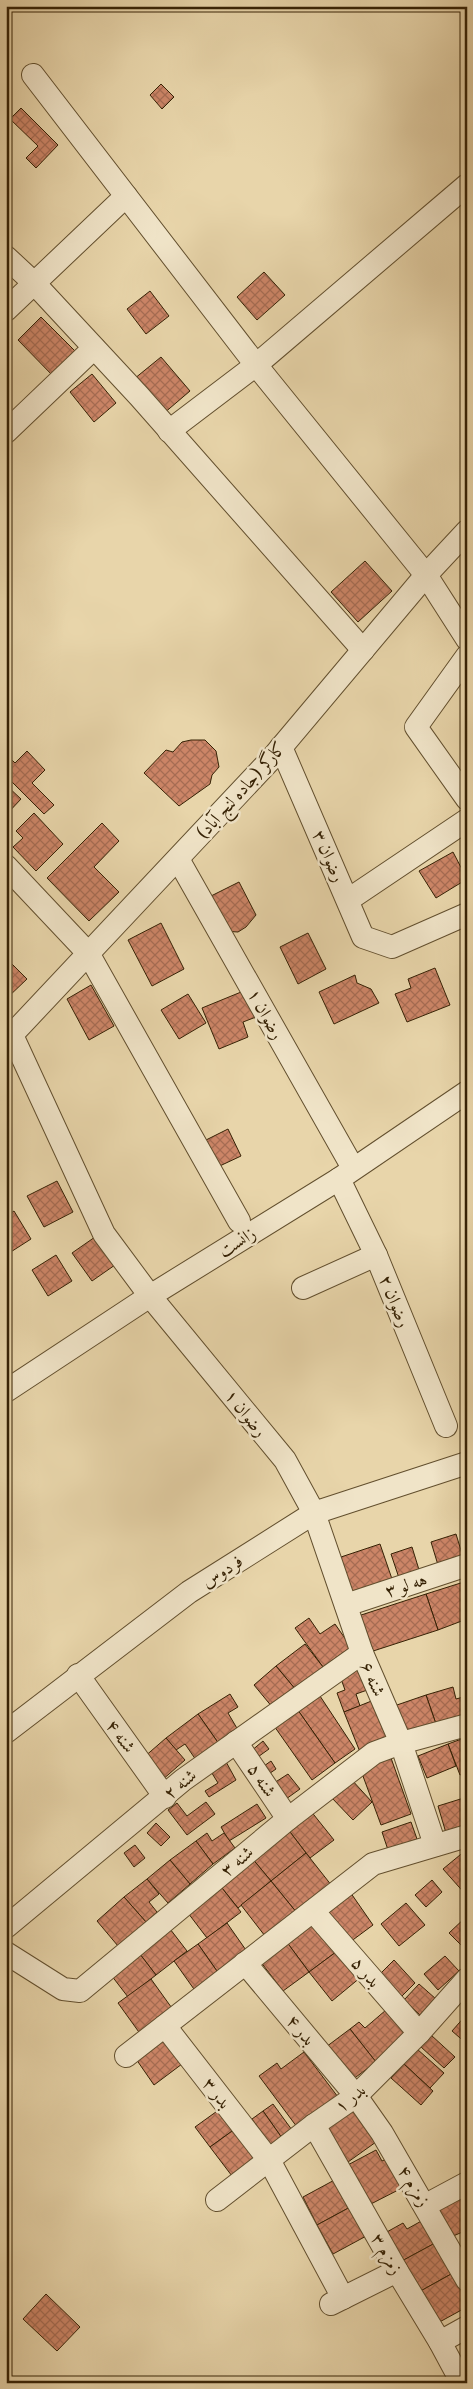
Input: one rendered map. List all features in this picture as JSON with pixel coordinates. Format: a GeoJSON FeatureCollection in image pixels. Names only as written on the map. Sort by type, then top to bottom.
{"type":"FeatureCollection","features":[{"type":"Feature","properties":{"kind":"street"},"geometry":{"type":"LineString","coordinates":[[33,75],[256,365],[426,575],[467,639]]}},
{"type":"Feature","properties":{"kind":"street"},"geometry":{"type":"LineString","coordinates":[[169,431],[256,365],[467,185]]}},
{"type":"Feature","properties":{"kind":"street"},"geometry":{"type":"LineString","coordinates":[[6,310],[126,196]]}},
{"type":"Feature","properties":{"kind":"street"},"geometry":{"type":"LineString","coordinates":[[6,257],[34,283],[94,348],[362,650]]}},
{"type":"Feature","properties":{"kind":"street"},"geometry":{"type":"LineString","coordinates":[[6,432],[94,348]]}},
{"type":"Feature","properties":{"kind":"street","name":"کارگر (جاده لنج آباد)"},"geometry":{"type":"LineString","coordinates":[[9,1038],[281,747],[426,575],[467,531]]}},
{"type":"Feature","properties":{"kind":"street"},"geometry":{"type":"LineString","coordinates":[[467,656],[416,727],[467,799]]}},
{"type":"Feature","properties":{"kind":"street","name":"رضوان ۳"},"geometry":{"type":"LineString","coordinates":[[281,747],[364,937],[392,947],[467,914]]}},
{"type":"Feature","properties":{"kind":"street"},"geometry":{"type":"LineString","coordinates":[[348,900],[467,820]]}},
{"type":"Feature","properties":{"kind":"street","name":"رضوان ۱"},"geometry":{"type":"LineString","coordinates":[[178,859],[346,1173]]}},
{"type":"Feature","properties":{"kind":"street"},"geometry":{"type":"LineString","coordinates":[[6,866],[88,953],[239,1221]]}},
{"type":"Feature","properties":{"kind":"street","name":"رضوان ۱"},"geometry":{"type":"LineString","coordinates":[[9,1038],[104,1234],[150,1296],[284,1460],[314,1513]]}},
{"type":"Feature","properties":{"kind":"street","name":"زانست"},"geometry":{"type":"LineString","coordinates":[[6,1392],[150,1296],[346,1173],[467,1092]]}},
{"type":"Feature","properties":{"kind":"street","name":"رضوان ۲"},"geometry":{"type":"LineString","coordinates":[[346,1173],[376,1255],[446,1426]]}},
{"type":"Feature","properties":{"kind":"street"},"geometry":{"type":"LineString","coordinates":[[302,1288],[376,1255]]}},
{"type":"Feature","properties":{"kind":"street","name":"فردوس"},"geometry":{"type":"LineString","coordinates":[[6,1732],[78,1675],[190,1592],[314,1513],[467,1463]]}},
{"type":"Feature","properties":{"kind":"street","name":"شنه ۶"},"geometry":{"type":"LineString","coordinates":[[314,1513],[362,1654],[401,1743],[434,1845]]}},
{"type":"Feature","properties":{"kind":"street","name":"هه لو ۳"},"geometry":{"type":"LineString","coordinates":[[346,1604],[467,1565]]}},
{"type":"Feature","properties":{"kind":"street","name":"شنه ۲"},"geometry":{"type":"LineString","coordinates":[[6,1927],[165,1797],[183,1780],[362,1654]]}},
{"type":"Feature","properties":{"kind":"street","name":"شنه ۴"},"geometry":{"type":"LineString","coordinates":[[78,1675],[165,1797]]}},
{"type":"Feature","properties":{"kind":"street","name":"شنه ۳"},"geometry":{"type":"LineString","coordinates":[[6,1953],[63,1989],[80,1991],[288,1818],[374,1753],[401,1743],[467,1724]]}},
{"type":"Feature","properties":{"kind":"street","name":"شنه ۵"},"geometry":{"type":"LineString","coordinates":[[236,1742],[288,1818]]}},
{"type":"Feature","properties":{"kind":"street"},"geometry":{"type":"LineString","coordinates":[[126,2056],[373,1864],[467,1836]]}},
{"type":"Feature","properties":{"kind":"street","name":"بدر ۵"},"geometry":{"type":"LineString","coordinates":[[313,1911],[420,2034]]}},
{"type":"Feature","properties":{"kind":"street","name":"بدر ۴"},"geometry":{"type":"LineString","coordinates":[[245,1964],[356,2096]]}},
{"type":"Feature","properties":{"kind":"street","name":"بدر ۱"},"geometry":{"type":"LineString","coordinates":[[217,2200],[314,2125],[356,2096],[420,2034],[467,1979]]}},
{"type":"Feature","properties":{"kind":"street","name":"بدر ۳"},"geometry":{"type":"LineString","coordinates":[[165,2026],[269,2160],[337,2301],[397,2271]]}},
{"type":"Feature","properties":{"kind":"street","name":"زمزم ۴"},"geometry":{"type":"LineString","coordinates":[[356,2096],[382,2133],[426,2205],[467,2280]]}},
{"type":"Feature","properties":{"kind":"street","name":"زمزم ۳"},"geometry":{"type":"LineString","coordinates":[[314,2125],[462,2383]]}},
{"type":"Feature","properties":{"kind":"street"},"geometry":{"type":"LineString","coordinates":[[426,2205],[467,2183]]}},
{"type":"Feature","properties":{"kind":"street"},"geometry":{"type":"LineString","coordinates":[[440,2342],[467,2327]]}},
{"type":"Feature","properties":{"kind":"building"},"geometry":{"type":"Polygon","coordinates":[[[161,84],[174,97],[162,109],[150,95],[161,84]]]}},
{"type":"Feature","properties":{"kind":"building"},"geometry":{"type":"Polygon","coordinates":[[[21,108],[58,145],[36,168],[26,158],[38,146],[10,119],[21,108]]]}},
{"type":"Feature","properties":{"kind":"building"},"geometry":{"type":"Polygon","coordinates":[[[264,272],[285,295],[257,320],[237,297],[264,272]]]}},
{"type":"Feature","properties":{"kind":"building"},"geometry":{"type":"Polygon","coordinates":[[[150,291],[169,316],[146,334],[127,309],[150,291]]]}},
{"type":"Feature","properties":{"kind":"building"},"geometry":{"type":"Polygon","coordinates":[[[41,317],[78,354],[54,377],[18,340],[41,317]]]}},
{"type":"Feature","properties":{"kind":"building"},"geometry":{"type":"Polygon","coordinates":[[[161,357],[190,391],[163,414],[134,379],[161,357]]]}},
{"type":"Feature","properties":{"kind":"building"},"geometry":{"type":"Polygon","coordinates":[[[92,374],[116,403],[94,422],[70,392],[92,374]]]}},
{"type":"Feature","properties":{"kind":"building"},"geometry":{"type":"Polygon","coordinates":[[[365,561],[392,591],[358,622],[331,592],[365,561]]]}},
{"type":"Feature","properties":{"kind":"building"},"geometry":{"type":"Polygon","coordinates":[[[205,740],[216,751],[219,767],[212,775],[210,784],[179,806],[144,773],[166,750],[173,752],[182,742],[205,740]]]}},
{"type":"Feature","properties":{"kind":"building"},"geometry":{"type":"Polygon","coordinates":[[[27,751],[45,770],[32,783],[54,805],[44,814],[6,776],[6,754],[15,763],[27,751]]]}},
{"type":"Feature","properties":{"kind":"building"},"geometry":{"type":"Polygon","coordinates":[[[6,785],[21,799],[6,815],[6,785]]]}},
{"type":"Feature","properties":{"kind":"building"},"geometry":{"type":"Polygon","coordinates":[[[34,813],[63,844],[36,871],[13,847],[23,838],[16,831],[34,813]]]}},
{"type":"Feature","properties":{"kind":"building"},"geometry":{"type":"Polygon","coordinates":[[[102,823],[119,841],[94,867],[119,892],[89,921],[47,878],[102,823]]]}},
{"type":"Feature","properties":{"kind":"building"},"geometry":{"type":"Polygon","coordinates":[[[453,852],[467,879],[436,898],[419,871],[453,852]]]}},
{"type":"Feature","properties":{"kind":"building"},"geometry":{"type":"Polygon","coordinates":[[[239,882],[256,915],[246,927],[238,932],[223,931],[207,898],[239,882]]]}},
{"type":"Feature","properties":{"kind":"building"},"geometry":{"type":"Polygon","coordinates":[[[161,923],[184,969],[152,986],[128,940],[161,923]]]}},
{"type":"Feature","properties":{"kind":"building"},"geometry":{"type":"Polygon","coordinates":[[[308,933],[326,969],[298,984],[280,947],[308,933]]]}},
{"type":"Feature","properties":{"kind":"building"},"geometry":{"type":"Polygon","coordinates":[[[6,958],[27,979],[6,999],[6,958]]]}},
{"type":"Feature","properties":{"kind":"building"},"geometry":{"type":"Polygon","coordinates":[[[435,968],[450,1005],[407,1022],[395,994],[411,988],[408,979],[435,968]]]}},
{"type":"Feature","properties":{"kind":"building"},"geometry":{"type":"Polygon","coordinates":[[[355,975],[357,983],[371,989],[379,1003],[334,1024],[319,992],[355,975]]]}},
{"type":"Feature","properties":{"kind":"building"},"geometry":{"type":"Polygon","coordinates":[[[91,985],[114,1026],[89,1040],[67,999],[91,985]]]}},
{"type":"Feature","properties":{"kind":"building"},"geometry":{"type":"Polygon","coordinates":[[[246,990],[256,1017],[243,1022],[248,1037],[219,1049],[202,1008],[246,990]]]}},
{"type":"Feature","properties":{"kind":"building"},"geometry":{"type":"Polygon","coordinates":[[[188,994],[206,1023],[179,1039],[161,1010],[188,994]]]}},
{"type":"Feature","properties":{"kind":"building"},"geometry":{"type":"Polygon","coordinates":[[[228,1129],[241,1156],[209,1171],[196,1145],[228,1129]]]}},
{"type":"Feature","properties":{"kind":"building"},"geometry":{"type":"Polygon","coordinates":[[[57,1181],[73,1212],[44,1227],[27,1196],[57,1181]]]}},
{"type":"Feature","properties":{"kind":"building"},"geometry":{"type":"Polygon","coordinates":[[[14,1211],[31,1239],[6,1255],[6,1216],[14,1211]]]}},
{"type":"Feature","properties":{"kind":"building"},"geometry":{"type":"Polygon","coordinates":[[[95,1237],[115,1265],[92,1281],[72,1253],[95,1237]]]}},
{"type":"Feature","properties":{"kind":"building"},"geometry":{"type":"Polygon","coordinates":[[[56,1255],[72,1281],[48,1296],[32,1270],[56,1255]]]}},
{"type":"Feature","properties":{"kind":"building"},"geometry":{"type":"Polygon","coordinates":[[[456,1534],[463,1557],[438,1565],[431,1542],[456,1534]]]}},
{"type":"Feature","properties":{"kind":"building"},"geometry":{"type":"Polygon","coordinates":[[[380,1544],[392,1579],[348,1594],[335,1559],[380,1544]]]}},
{"type":"Feature","properties":{"kind":"building"},"geometry":{"type":"Polygon","coordinates":[[[412,1547],[420,1573],[400,1581],[391,1554],[412,1547]]]}},
{"type":"Feature","properties":{"kind":"building"},"geometry":{"type":"Polygon","coordinates":[[[467,1581],[467,1619],[438,1630],[426,1594],[467,1581]]]}},
{"type":"Feature","properties":{"kind":"building"},"geometry":{"type":"Polygon","coordinates":[[[426,1594],[438,1630],[367,1653],[355,1617],[426,1594]]]}},
{"type":"Feature","properties":{"kind":"building"},"geometry":{"type":"Polygon","coordinates":[[[309,1618],[320,1634],[335,1624],[351,1647],[323,1667],[295,1628],[309,1618]]]}},
{"type":"Feature","properties":{"kind":"building"},"geometry":{"type":"Polygon","coordinates":[[[305,1644],[323,1667],[296,1690],[276,1666],[305,1644]]]}},
{"type":"Feature","properties":{"kind":"building"},"geometry":{"type":"Polygon","coordinates":[[[276,1666],[296,1690],[273,1708],[254,1685],[276,1666]]]}},
{"type":"Feature","properties":{"kind":"building"},"geometry":{"type":"Polygon","coordinates":[[[365,1667],[373,1688],[356,1694],[360,1706],[344,1712],[337,1693],[345,1690],[340,1676],[365,1667]]]}},
{"type":"Feature","properties":{"kind":"building"},"geometry":{"type":"Polygon","coordinates":[[[453,1687],[456,1699],[467,1696],[467,1715],[436,1724],[426,1695],[453,1687]]]}},
{"type":"Feature","properties":{"kind":"building"},"geometry":{"type":"Polygon","coordinates":[[[316,1690],[355,1749],[335,1763],[295,1706],[316,1690]]]}},
{"type":"Feature","properties":{"kind":"building"},"geometry":{"type":"Polygon","coordinates":[[[230,1694],[238,1707],[228,1713],[238,1730],[219,1744],[198,1714],[230,1694]]]}},
{"type":"Feature","properties":{"kind":"building"},"geometry":{"type":"Polygon","coordinates":[[[426,1695],[436,1724],[404,1735],[394,1706],[426,1695]]]}},
{"type":"Feature","properties":{"kind":"building"},"geometry":{"type":"Polygon","coordinates":[[[374,1700],[390,1739],[360,1752],[344,1712],[374,1700]]]}},
{"type":"Feature","properties":{"kind":"building"},"geometry":{"type":"Polygon","coordinates":[[[295,1706],[335,1763],[312,1780],[272,1723],[295,1706]]]}},
{"type":"Feature","properties":{"kind":"building"},"geometry":{"type":"Polygon","coordinates":[[[198,1714],[219,1744],[196,1760],[185,1744],[176,1750],[166,1738],[198,1714]]]}},
{"type":"Feature","properties":{"kind":"building"},"geometry":{"type":"Polygon","coordinates":[[[467,1737],[467,1772],[460,1775],[448,1744],[467,1737]]]}},
{"type":"Feature","properties":{"kind":"building"},"geometry":{"type":"Polygon","coordinates":[[[166,1738],[185,1760],[161,1781],[143,1758],[166,1738]]]}},
{"type":"Feature","properties":{"kind":"building"},"geometry":{"type":"Polygon","coordinates":[[[263,1741],[269,1749],[255,1759],[250,1752],[263,1741]]]}},
{"type":"Feature","properties":{"kind":"building"},"geometry":{"type":"Polygon","coordinates":[[[448,1744],[456,1766],[427,1778],[418,1756],[448,1744]]]}},
{"type":"Feature","properties":{"kind":"building"},"geometry":{"type":"Polygon","coordinates":[[[391,1758],[411,1814],[381,1825],[360,1768],[391,1758]]]}},
{"type":"Feature","properties":{"kind":"building"},"geometry":{"type":"Polygon","coordinates":[[[225,1760],[236,1780],[209,1797],[205,1791],[218,1783],[210,1770],[225,1760]]]}},
{"type":"Feature","properties":{"kind":"building"},"geometry":{"type":"Polygon","coordinates":[[[271,1761],[276,1769],[263,1778],[257,1771],[271,1761]]]}},
{"type":"Feature","properties":{"kind":"building"},"geometry":{"type":"Polygon","coordinates":[[[288,1774],[300,1789],[286,1799],[274,1783],[288,1774]]]}},
{"type":"Feature","properties":{"kind":"building"},"geometry":{"type":"Polygon","coordinates":[[[351,1779],[372,1802],[353,1820],[331,1797],[351,1779]]]}},
{"type":"Feature","properties":{"kind":"building"},"geometry":{"type":"Polygon","coordinates":[[[467,1797],[467,1826],[446,1833],[438,1806],[467,1797]]]}},
{"type":"Feature","properties":{"kind":"building"},"geometry":{"type":"Polygon","coordinates":[[[206,1802],[215,1814],[187,1835],[168,1810],[177,1803],[187,1816],[206,1802]]]}},
{"type":"Feature","properties":{"kind":"building"},"geometry":{"type":"Polygon","coordinates":[[[257,1804],[266,1818],[229,1841],[221,1827],[257,1804]]]}},
{"type":"Feature","properties":{"kind":"building"},"geometry":{"type":"Polygon","coordinates":[[[310,1810],[334,1840],[310,1858],[287,1828],[310,1810]]]}},
{"type":"Feature","properties":{"kind":"building"},"geometry":{"type":"Polygon","coordinates":[[[411,1822],[417,1839],[388,1850],[382,1832],[411,1822]]]}},
{"type":"Feature","properties":{"kind":"building"},"geometry":{"type":"Polygon","coordinates":[[[156,1823],[170,1837],[161,1846],[147,1833],[156,1823]]]}},
{"type":"Feature","properties":{"kind":"building"},"geometry":{"type":"Polygon","coordinates":[[[287,1828],[306,1853],[271,1881],[251,1857],[287,1828]]]}},
{"type":"Feature","properties":{"kind":"building"},"geometry":{"type":"Polygon","coordinates":[[[207,1833],[212,1841],[224,1833],[235,1848],[213,1864],[196,1841],[207,1833]]]}},
{"type":"Feature","properties":{"kind":"building"},"geometry":{"type":"Polygon","coordinates":[[[196,1841],[213,1864],[190,1884],[170,1860],[196,1841]]]}},
{"type":"Feature","properties":{"kind":"building"},"geometry":{"type":"Polygon","coordinates":[[[135,1845],[145,1858],[134,1867],[124,1853],[135,1845]]]}},
{"type":"Feature","properties":{"kind":"building"},"geometry":{"type":"Polygon","coordinates":[[[467,1850],[467,1896],[443,1869],[467,1850]]]}},
{"type":"Feature","properties":{"kind":"building"},"geometry":{"type":"Polygon","coordinates":[[[306,1853],[332,1886],[297,1913],[271,1881],[306,1853]]]}},
{"type":"Feature","properties":{"kind":"building"},"geometry":{"type":"Polygon","coordinates":[[[251,1857],[271,1881],[238,1908],[218,1883],[251,1857]]]}},
{"type":"Feature","properties":{"kind":"building"},"geometry":{"type":"Polygon","coordinates":[[[170,1860],[190,1884],[168,1903],[147,1879],[170,1860]]]}},
{"type":"Feature","properties":{"kind":"building"},"geometry":{"type":"Polygon","coordinates":[[[147,1879],[159,1894],[149,1902],[157,1912],[146,1922],[124,1897],[147,1879]]]}},
{"type":"Feature","properties":{"kind":"building"},"geometry":{"type":"Polygon","coordinates":[[[432,1880],[442,1892],[426,1907],[415,1895],[432,1880]]]}},
{"type":"Feature","properties":{"kind":"building"},"geometry":{"type":"Polygon","coordinates":[[[271,1881],[297,1913],[265,1936],[241,1905],[271,1881]]]}},
{"type":"Feature","properties":{"kind":"building"},"geometry":{"type":"Polygon","coordinates":[[[218,1883],[241,1912],[207,1938],[185,1909],[218,1883]]]}},
{"type":"Feature","properties":{"kind":"building"},"geometry":{"type":"Polygon","coordinates":[[[348,1889],[373,1925],[346,1945],[320,1909],[348,1889]]]}},
{"type":"Feature","properties":{"kind":"building"},"geometry":{"type":"Polygon","coordinates":[[[124,1897],[146,1922],[118,1946],[97,1921],[124,1897]]]}},
{"type":"Feature","properties":{"kind":"building"},"geometry":{"type":"Polygon","coordinates":[[[406,1903],[425,1925],[399,1946],[381,1924],[406,1903]]]}},
{"type":"Feature","properties":{"kind":"building"},"geometry":{"type":"Polygon","coordinates":[[[467,1916],[467,1951],[449,1933],[467,1916]]]}},
{"type":"Feature","properties":{"kind":"building"},"geometry":{"type":"Polygon","coordinates":[[[316,1918],[340,1949],[309,1972],[286,1941],[316,1918]]]}},
{"type":"Feature","properties":{"kind":"building"},"geometry":{"type":"Polygon","coordinates":[[[227,1923],[248,1953],[219,1974],[198,1944],[227,1923]]]}},
{"type":"Feature","properties":{"kind":"building"},"geometry":{"type":"Polygon","coordinates":[[[167,1925],[187,1951],[156,1975],[136,1949],[167,1925]]]}},
{"type":"Feature","properties":{"kind":"building"},"geometry":{"type":"Polygon","coordinates":[[[286,1941],[309,1972],[283,1991],[260,1961],[286,1941]]]}},
{"type":"Feature","properties":{"kind":"building"},"geometry":{"type":"Polygon","coordinates":[[[198,1944],[219,1974],[196,1992],[174,1961],[198,1944]]]}},
{"type":"Feature","properties":{"kind":"building"},"geometry":{"type":"Polygon","coordinates":[[[136,1949],[156,1975],[128,1997],[108,1971],[136,1949]]]}},
{"type":"Feature","properties":{"kind":"building"},"geometry":{"type":"Polygon","coordinates":[[[340,1949],[361,1977],[332,2001],[309,1972],[340,1949]]]}},
{"type":"Feature","properties":{"kind":"building"},"geometry":{"type":"Polygon","coordinates":[[[445,1956],[459,1971],[438,1990],[424,1974],[445,1956]]]}},
{"type":"Feature","properties":{"kind":"building"},"geometry":{"type":"Polygon","coordinates":[[[394,1960],[415,1983],[399,1999],[378,1976],[394,1960]]]}},
{"type":"Feature","properties":{"kind":"building"},"geometry":{"type":"Polygon","coordinates":[[[151,1979],[174,2011],[141,2035],[118,2003],[151,1979]]]}},
{"type":"Feature","properties":{"kind":"building"},"geometry":{"type":"Polygon","coordinates":[[[419,1984],[436,1999],[420,2015],[404,2000],[419,1984]]]}},
{"type":"Feature","properties":{"kind":"building"},"geometry":{"type":"Polygon","coordinates":[[[386,2010],[407,2036],[376,2062],[350,2029],[359,2022],[365,2028],[386,2010]]]}},
{"type":"Feature","properties":{"kind":"building"},"geometry":{"type":"Polygon","coordinates":[[[467,2014],[467,2044],[452,2031],[467,2014]]]}},
{"type":"Feature","properties":{"kind":"building"},"geometry":{"type":"Polygon","coordinates":[[[350,2029],[376,2062],[352,2080],[326,2047],[350,2029]]]}},
{"type":"Feature","properties":{"kind":"building"},"geometry":{"type":"Polygon","coordinates":[[[431,2035],[455,2057],[444,2068],[421,2047],[431,2035]]]}},
{"type":"Feature","properties":{"kind":"building"},"geometry":{"type":"Polygon","coordinates":[[[164,2038],[182,2064],[154,2085],[136,2059],[164,2038]]]}},
{"type":"Feature","properties":{"kind":"building"},"geometry":{"type":"Polygon","coordinates":[[[417,2049],[444,2073],[430,2088],[404,2064],[417,2049]]]}},
{"type":"Feature","properties":{"kind":"building"},"geometry":{"type":"Polygon","coordinates":[[[304,2052],[338,2097],[297,2127],[259,2076],[277,2063],[281,2069],[304,2052]]]}},
{"type":"Feature","properties":{"kind":"building"},"geometry":{"type":"Polygon","coordinates":[[[404,2064],[433,2091],[421,2105],[391,2078],[404,2064]]]}},
{"type":"Feature","properties":{"kind":"building"},"geometry":{"type":"Polygon","coordinates":[[[273,2104],[292,2130],[282,2138],[263,2111],[273,2104]]]}},
{"type":"Feature","properties":{"kind":"building"},"geometry":{"type":"Polygon","coordinates":[[[350,2105],[376,2142],[348,2162],[322,2125],[350,2105]]]}},
{"type":"Feature","properties":{"kind":"building"},"geometry":{"type":"Polygon","coordinates":[[[220,2109],[235,2129],[210,2147],[195,2127],[220,2109]]]}},
{"type":"Feature","properties":{"kind":"building"},"geometry":{"type":"Polygon","coordinates":[[[263,2111],[282,2138],[271,2146],[252,2119],[263,2111]]]}},
{"type":"Feature","properties":{"kind":"building"},"geometry":{"type":"Polygon","coordinates":[[[235,2129],[256,2158],[232,2176],[210,2147],[235,2129]]]}},
{"type":"Feature","properties":{"kind":"building"},"geometry":{"type":"Polygon","coordinates":[[[376,2150],[382,2161],[391,2157],[406,2186],[365,2207],[344,2167],[376,2150]]]}},
{"type":"Feature","properties":{"kind":"building"},"geometry":{"type":"Polygon","coordinates":[[[340,2177],[354,2205],[317,2225],[303,2197],[340,2177]]]}},
{"type":"Feature","properties":{"kind":"building"},"geometry":{"type":"Polygon","coordinates":[[[463,2197],[467,2205],[467,2230],[451,2237],[438,2208],[463,2197]]]}},
{"type":"Feature","properties":{"kind":"building"},"geometry":{"type":"Polygon","coordinates":[[[354,2205],[370,2234],[333,2254],[317,2225],[354,2205]]]}},
{"type":"Feature","properties":{"kind":"building"},"geometry":{"type":"Polygon","coordinates":[[[425,2219],[437,2242],[400,2262],[385,2233],[403,2223],[407,2229],[425,2219]]]}},
{"type":"Feature","properties":{"kind":"building"},"geometry":{"type":"Polygon","coordinates":[[[437,2242],[453,2273],[417,2293],[400,2262],[437,2242]]]}},
{"type":"Feature","properties":{"kind":"building"},"geometry":{"type":"Polygon","coordinates":[[[453,2273],[467,2299],[467,2307],[434,2325],[417,2293],[453,2273]]]}},
{"type":"Feature","properties":{"kind":"building"},"geometry":{"type":"Polygon","coordinates":[[[46,2294],[80,2327],[57,2351],[23,2319],[46,2294]]]}}]}
